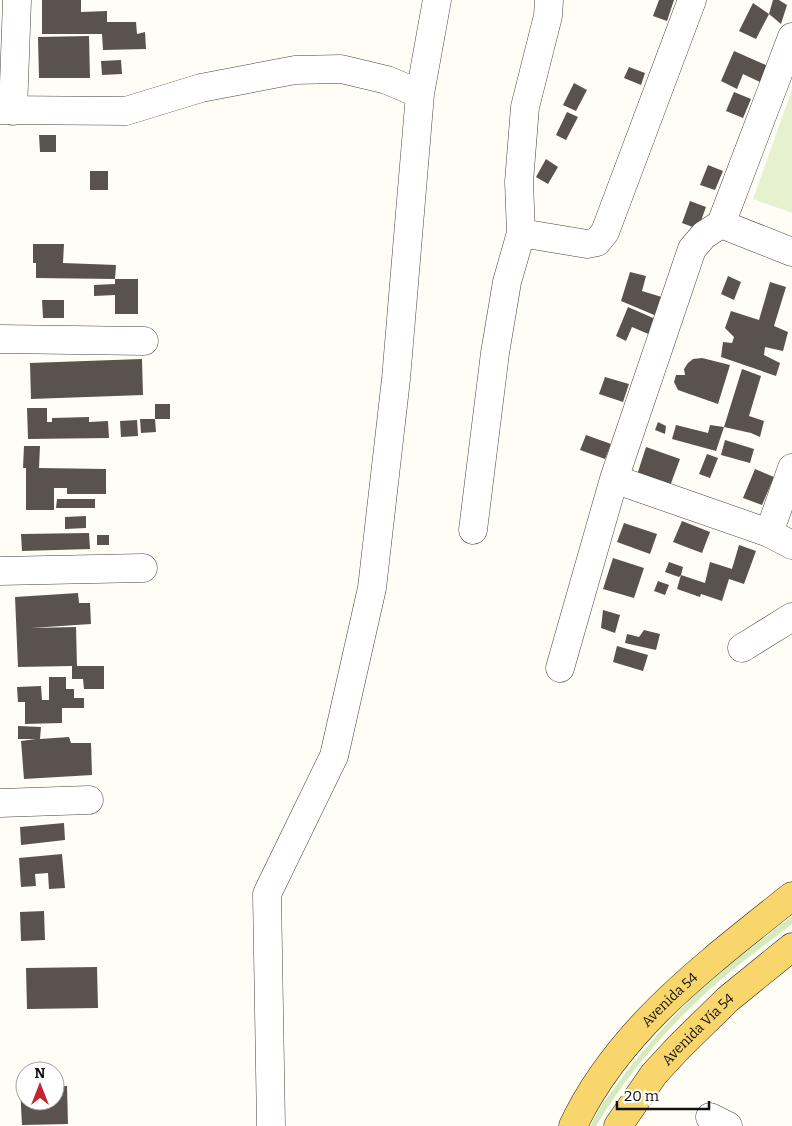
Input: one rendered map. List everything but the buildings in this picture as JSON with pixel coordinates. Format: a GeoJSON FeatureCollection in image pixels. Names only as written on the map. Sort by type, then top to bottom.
{"type":"FeatureCollection","features":[{"type":"Feature","properties":{"kind":"main road","name":"Avenida 54"},"geometry":{"type":"LineString","coordinates":[[573,1126],[596,1084],[622,1050],[662,1006],[695,974],[792,896]]}},
{"type":"Feature","properties":{"kind":"main road","name":"Avenida Vía 54"},"geometry":{"type":"LineString","coordinates":[[618,1126],[654,1074],[679,1048],[728,999],[792,947]]}},
{"type":"Feature","properties":{"kind":"street"},"geometry":{"type":"LineString","coordinates":[[17,0],[4,115],[126,111],[201,88],[295,70],[341,69],[386,80],[420,94]]}},
{"type":"Feature","properties":{"kind":"street"},"geometry":{"type":"LineString","coordinates":[[271,1126],[266,894],[334,756],[372,588],[396,379],[420,94],[437,0]]}},
{"type":"Feature","properties":{"kind":"street"},"geometry":{"type":"LineString","coordinates":[[473,530],[495,353],[508,282],[521,233],[519,182],[525,107],[548,16],[549,0]]}},
{"type":"Feature","properties":{"kind":"street"},"geometry":{"type":"LineString","coordinates":[[521,233],[587,244],[597,242],[605,232],[692,0]]}},
{"type":"Feature","properties":{"kind":"street"},"geometry":{"type":"LineString","coordinates":[[560,668],[614,479],[692,249],[704,235],[721,224],[792,37]]}},
{"type":"Feature","properties":{"kind":"street"},"geometry":{"type":"LineString","coordinates":[[721,224],[792,252]]}},
{"type":"Feature","properties":{"kind":"street"},"geometry":{"type":"LineString","coordinates":[[0,339],[144,341]]}},
{"type":"Feature","properties":{"kind":"street"},"geometry":{"type":"LineString","coordinates":[[769,533],[792,468]]}},
{"type":"Feature","properties":{"kind":"street"},"geometry":{"type":"LineString","coordinates":[[614,479],[769,533],[792,546]]}},
{"type":"Feature","properties":{"kind":"street"},"geometry":{"type":"LineString","coordinates":[[0,571],[143,568]]}},
{"type":"Feature","properties":{"kind":"street"},"geometry":{"type":"LineString","coordinates":[[742,648],[792,617]]}},
{"type":"Feature","properties":{"kind":"street"},"geometry":{"type":"LineString","coordinates":[[0,803],[89,800]]}},
{"type":"Feature","properties":{"kind":"green space"},"geometry":{"type":"Polygon","coordinates":[[[792,90],[792,213],[753,199],[792,90]]]}},
{"type":"Feature","properties":{"kind":"green space"},"geometry":{"type":"Polygon","coordinates":[[[792,916],[792,924],[718,982],[692,1006],[647,1054],[620,1089],[596,1126],[590,1126],[603,1103],[633,1063],[661,1030],[704,985],[792,916]]]}}]}
